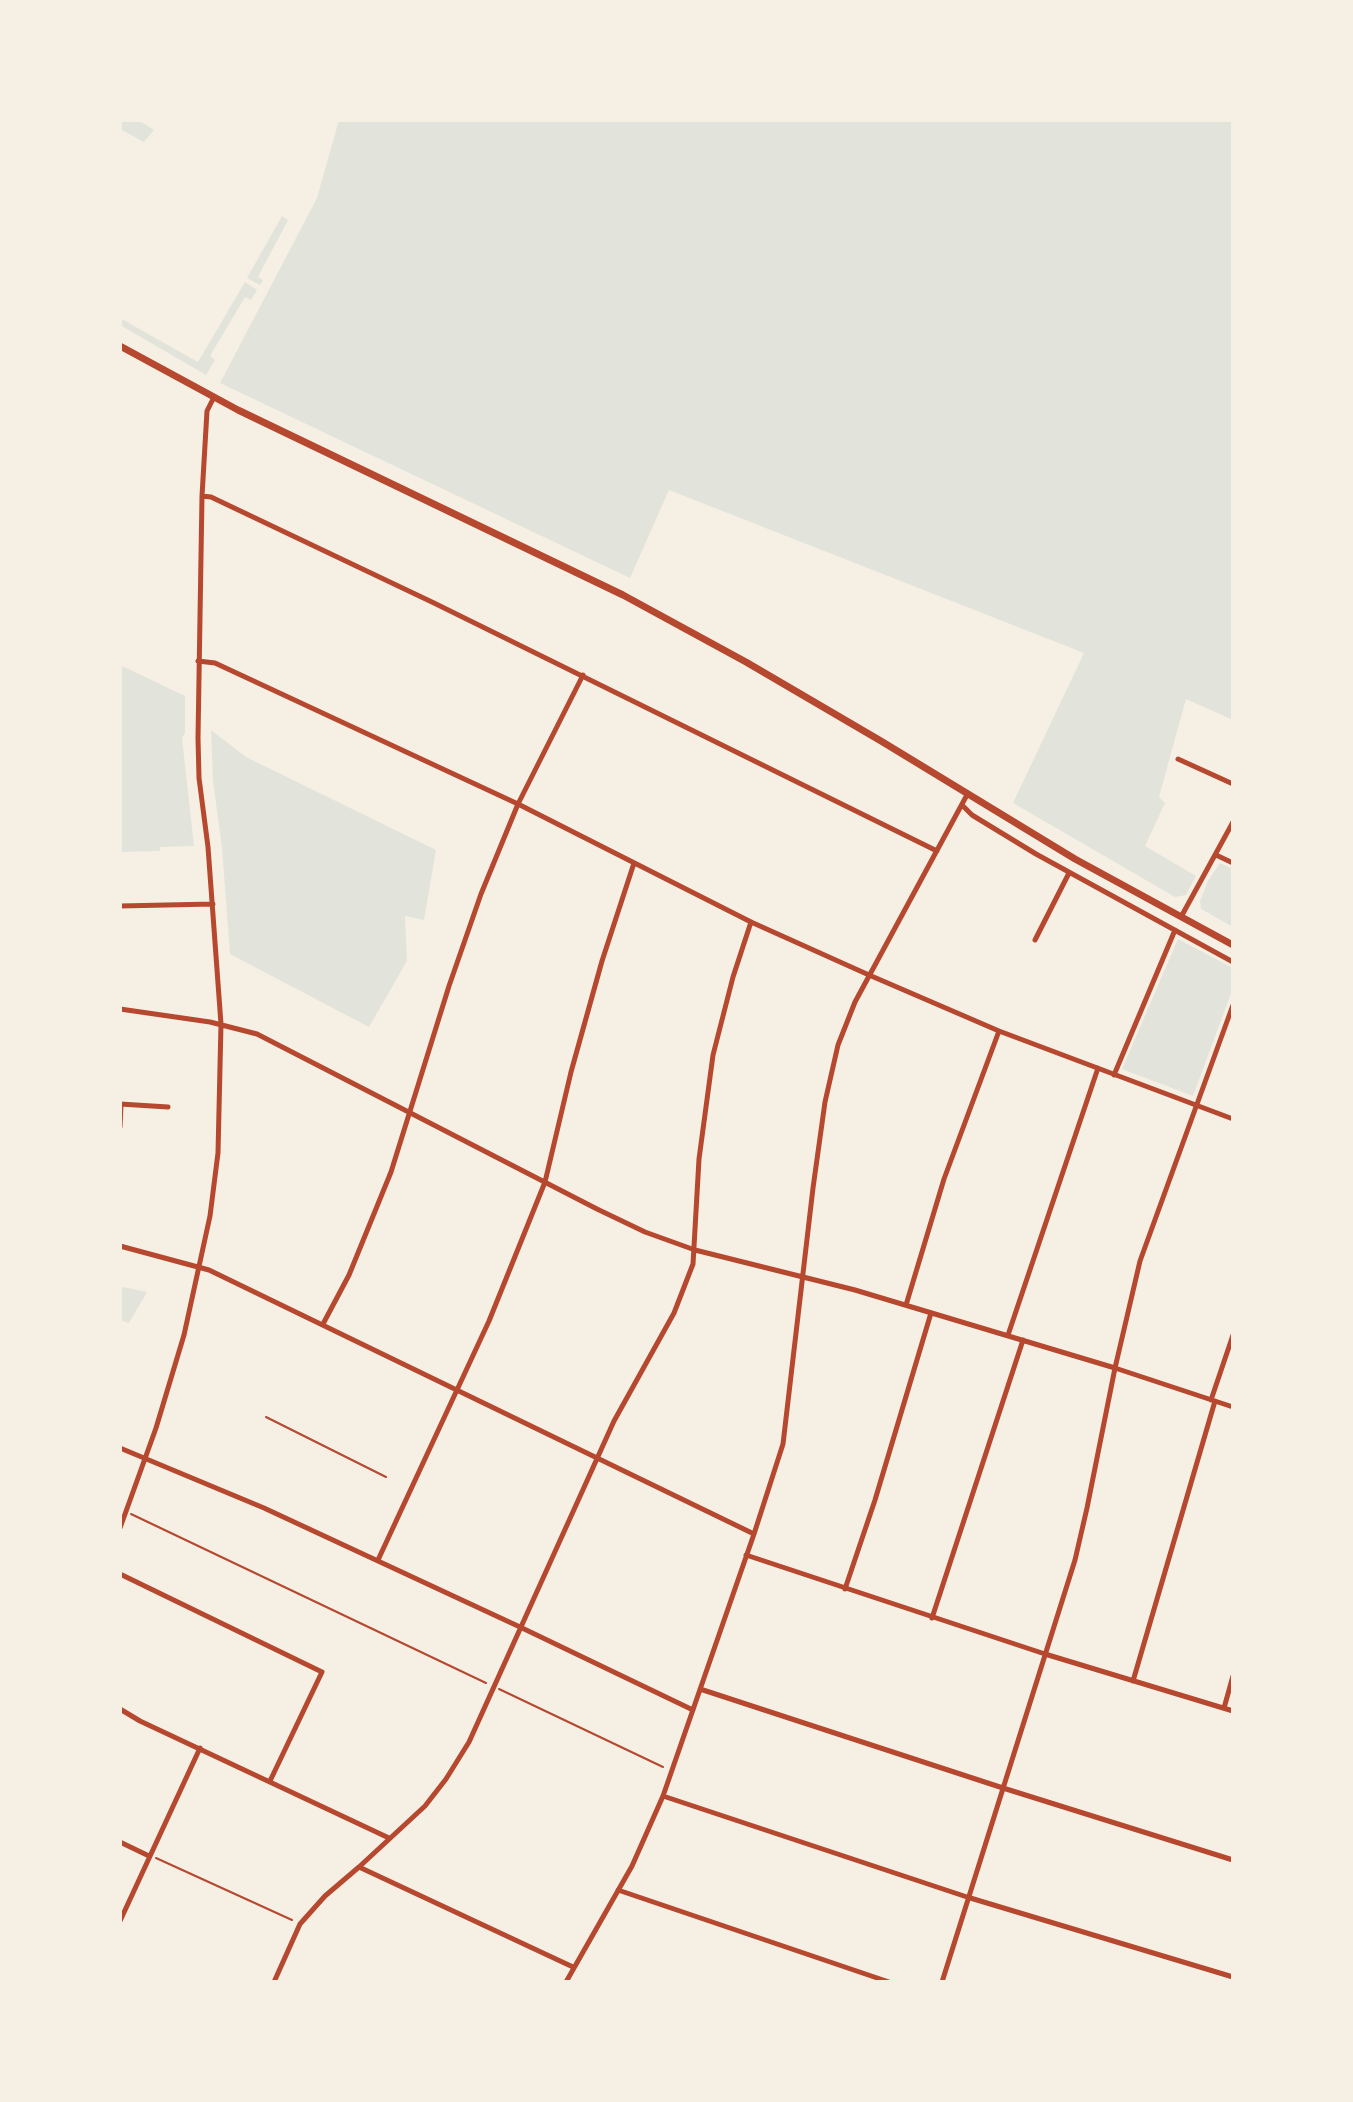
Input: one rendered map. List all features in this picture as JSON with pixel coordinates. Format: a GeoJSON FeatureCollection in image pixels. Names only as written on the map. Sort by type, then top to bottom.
{"type":"FeatureCollection","features":[{"type":"Feature","properties":{"kind":"main road"},"geometry":{"type":"LineString","coordinates":[[120,346],[214,397],[623,595],[746,662],[1075,859],[1233,945]]}},
{"type":"Feature","properties":{"kind":"street"},"geometry":{"type":"LineString","coordinates":[[120,1528],[146,1458],[184,1335],[210,1216],[218,1153],[221,1024],[208,847],[199,778],[198,661],[207,411],[214,397]]}},
{"type":"Feature","properties":{"kind":"street"},"geometry":{"type":"LineString","coordinates":[[202,496],[211,497],[583,675],[937,851]]}},
{"type":"Feature","properties":{"kind":"street"},"geometry":{"type":"LineString","coordinates":[[198,661],[215,663],[518,804],[751,922],[869,975],[999,1031],[1233,1119]]}},
{"type":"Feature","properties":{"kind":"street"},"geometry":{"type":"LineString","coordinates":[[323,1324],[349,1275],[382,1199],[465,939],[518,804],[583,675]]}},
{"type":"Feature","properties":{"kind":"street"},"geometry":{"type":"LineString","coordinates":[[1178,759],[1233,784]]}},
{"type":"Feature","properties":{"kind":"street"},"geometry":{"type":"LineString","coordinates":[[566,1982],[632,1866],[663,1796],[783,1444],[825,1102],[838,1045],[855,1002],[968,793]]}},
{"type":"Feature","properties":{"kind":"street"},"geometry":{"type":"LineString","coordinates":[[962,805],[972,815],[1069,873],[1233,962]]}},
{"type":"Feature","properties":{"kind":"street"},"geometry":{"type":"LineString","coordinates":[[1181,917],[1233,822]]}},
{"type":"Feature","properties":{"kind":"street"},"geometry":{"type":"LineString","coordinates":[[1216,855],[1233,863]]}},
{"type":"Feature","properties":{"kind":"street"},"geometry":{"type":"LineString","coordinates":[[378,1560],[458,1389],[545,1182],[571,1072],[634,863]]}},
{"type":"Feature","properties":{"kind":"street"},"geometry":{"type":"LineString","coordinates":[[1035,940],[1069,873]]}},
{"type":"Feature","properties":{"kind":"street"},"geometry":{"type":"LineString","coordinates":[[120,906],[213,904]]}},
{"type":"Feature","properties":{"kind":"street"},"geometry":{"type":"LineString","coordinates":[[274,1982],[300,1924],[325,1896],[425,1806],[469,1742],[614,1421],[674,1313],[693,1264],[699,1159],[713,1055],[751,922]]}},
{"type":"Feature","properties":{"kind":"street"},"geometry":{"type":"LineString","coordinates":[[1114,1075],[1175,930]]}},
{"type":"Feature","properties":{"kind":"street"},"geometry":{"type":"LineString","coordinates":[[942,1982],[1075,1560],[1140,1261],[1233,1005]]}},
{"type":"Feature","properties":{"kind":"street"},"geometry":{"type":"LineString","coordinates":[[120,1009],[221,1024],[257,1034],[645,1232],[695,1250],[802,1275],[906,1305],[1233,1407]]}},
{"type":"Feature","properties":{"kind":"street"},"geometry":{"type":"LineString","coordinates":[[906,1305],[944,1179],[999,1031]]}},
{"type":"Feature","properties":{"kind":"street"},"geometry":{"type":"LineString","coordinates":[[1008,1335],[1098,1068]]}},
{"type":"Feature","properties":{"kind":"street"},"geometry":{"type":"LineString","coordinates":[[120,1127],[120,1104],[168,1107]]}},
{"type":"Feature","properties":{"kind":"street"},"geometry":{"type":"LineString","coordinates":[[120,1246],[209,1270],[754,1534]]}},
{"type":"Feature","properties":{"kind":"street"},"geometry":{"type":"LineString","coordinates":[[845,1589],[931,1313]]}},
{"type":"Feature","properties":{"kind":"street"},"geometry":{"type":"LineString","coordinates":[[1133,1681],[1233,1335]]}},
{"type":"Feature","properties":{"kind":"street"},"geometry":{"type":"LineString","coordinates":[[932,1618],[1023,1340]]}},
{"type":"Feature","properties":{"kind":"street"},"geometry":{"type":"LineString","coordinates":[[120,1448],[378,1560],[693,1710]]}},
{"type":"Feature","properties":{"kind":"street"},"geometry":{"type":"LineString","coordinates":[[746,1555],[932,1618],[1233,1711]]}},
{"type":"Feature","properties":{"kind":"street"},"geometry":{"type":"LineString","coordinates":[[120,1574],[322,1672],[270,1781]]}},
{"type":"Feature","properties":{"kind":"street"},"geometry":{"type":"LineString","coordinates":[[1224,1708],[1233,1676]]}},
{"type":"Feature","properties":{"kind":"street"},"geometry":{"type":"LineString","coordinates":[[700,1689],[1233,1860]]}},
{"type":"Feature","properties":{"kind":"street"},"geometry":{"type":"LineString","coordinates":[[120,1709],[390,1839]]}},
{"type":"Feature","properties":{"kind":"street"},"geometry":{"type":"LineString","coordinates":[[120,1921],[200,1748]]}},
{"type":"Feature","properties":{"kind":"street"},"geometry":{"type":"LineString","coordinates":[[663,1796],[967,1897],[1233,1977]]}},
{"type":"Feature","properties":{"kind":"street"},"geometry":{"type":"LineString","coordinates":[[120,1842],[149,1856]]}},
{"type":"Feature","properties":{"kind":"street"},"geometry":{"type":"LineString","coordinates":[[359,1867],[573,1967]]}},
{"type":"Feature","properties":{"kind":"street"},"geometry":{"type":"LineString","coordinates":[[618,1890],[889,1982]]}},
{"type":"Feature","properties":{"kind":"path"},"geometry":{"type":"LineString","coordinates":[[266,1417],[386,1477]]}},
{"type":"Feature","properties":{"kind":"path"},"geometry":{"type":"LineString","coordinates":[[126,1512],[671,1771]]}},
{"type":"Feature","properties":{"kind":"path"},"geometry":{"type":"LineString","coordinates":[[149,1856],[300,1924]]}},
{"type":"Feature","properties":{"kind":"shaded area"},"geometry":{"type":"Polygon","coordinates":[[[120,120],[138,120],[154,130],[144,142],[120,129],[120,120]]]}},
{"type":"Feature","properties":{"kind":"shaded area"},"geometry":{"type":"Polygon","coordinates":[[[339,120],[1233,120],[1233,720],[1186,699],[1159,797],[1165,803],[1145,846],[1196,876],[1186,895],[1175,897],[1013,803],[1084,653],[669,490],[630,578],[220,383],[317,198],[339,120]]]}},
{"type":"Feature","properties":{"kind":"shaded area"},"geometry":{"type":"Polygon","coordinates":[[[282,216],[288,220],[258,277],[263,280],[260,285],[247,278],[282,216]]]}},
{"type":"Feature","properties":{"kind":"shaded area"},"geometry":{"type":"Polygon","coordinates":[[[245,282],[257,290],[251,300],[245,297],[210,356],[215,360],[206,375],[120,325],[120,318],[198,362],[245,282]]]}},
{"type":"Feature","properties":{"kind":"shaded area"},"geometry":{"type":"Polygon","coordinates":[[[120,665],[185,696],[185,733],[182,738],[194,846],[120,852],[120,665]]]}},
{"type":"Feature","properties":{"kind":"shaded area"},"geometry":{"type":"Polygon","coordinates":[[[211,730],[246,757],[436,850],[424,920],[405,916],[407,961],[369,1027],[230,954],[211,730]]]}},
{"type":"Feature","properties":{"kind":"shaded area"},"geometry":{"type":"Polygon","coordinates":[[[1220,863],[1233,869],[1233,927],[1201,909],[1200,901],[1208,881],[1220,863]]]}},
{"type":"Feature","properties":{"kind":"shaded area"},"geometry":{"type":"Polygon","coordinates":[[[1178,939],[1233,968],[1233,988],[1193,1096],[1122,1069],[1178,939]]]}},
{"type":"Feature","properties":{"kind":"shaded area"},"geometry":{"type":"Polygon","coordinates":[[[123,1287],[147,1292],[129,1323],[120,1320],[123,1287]]]}}]}
